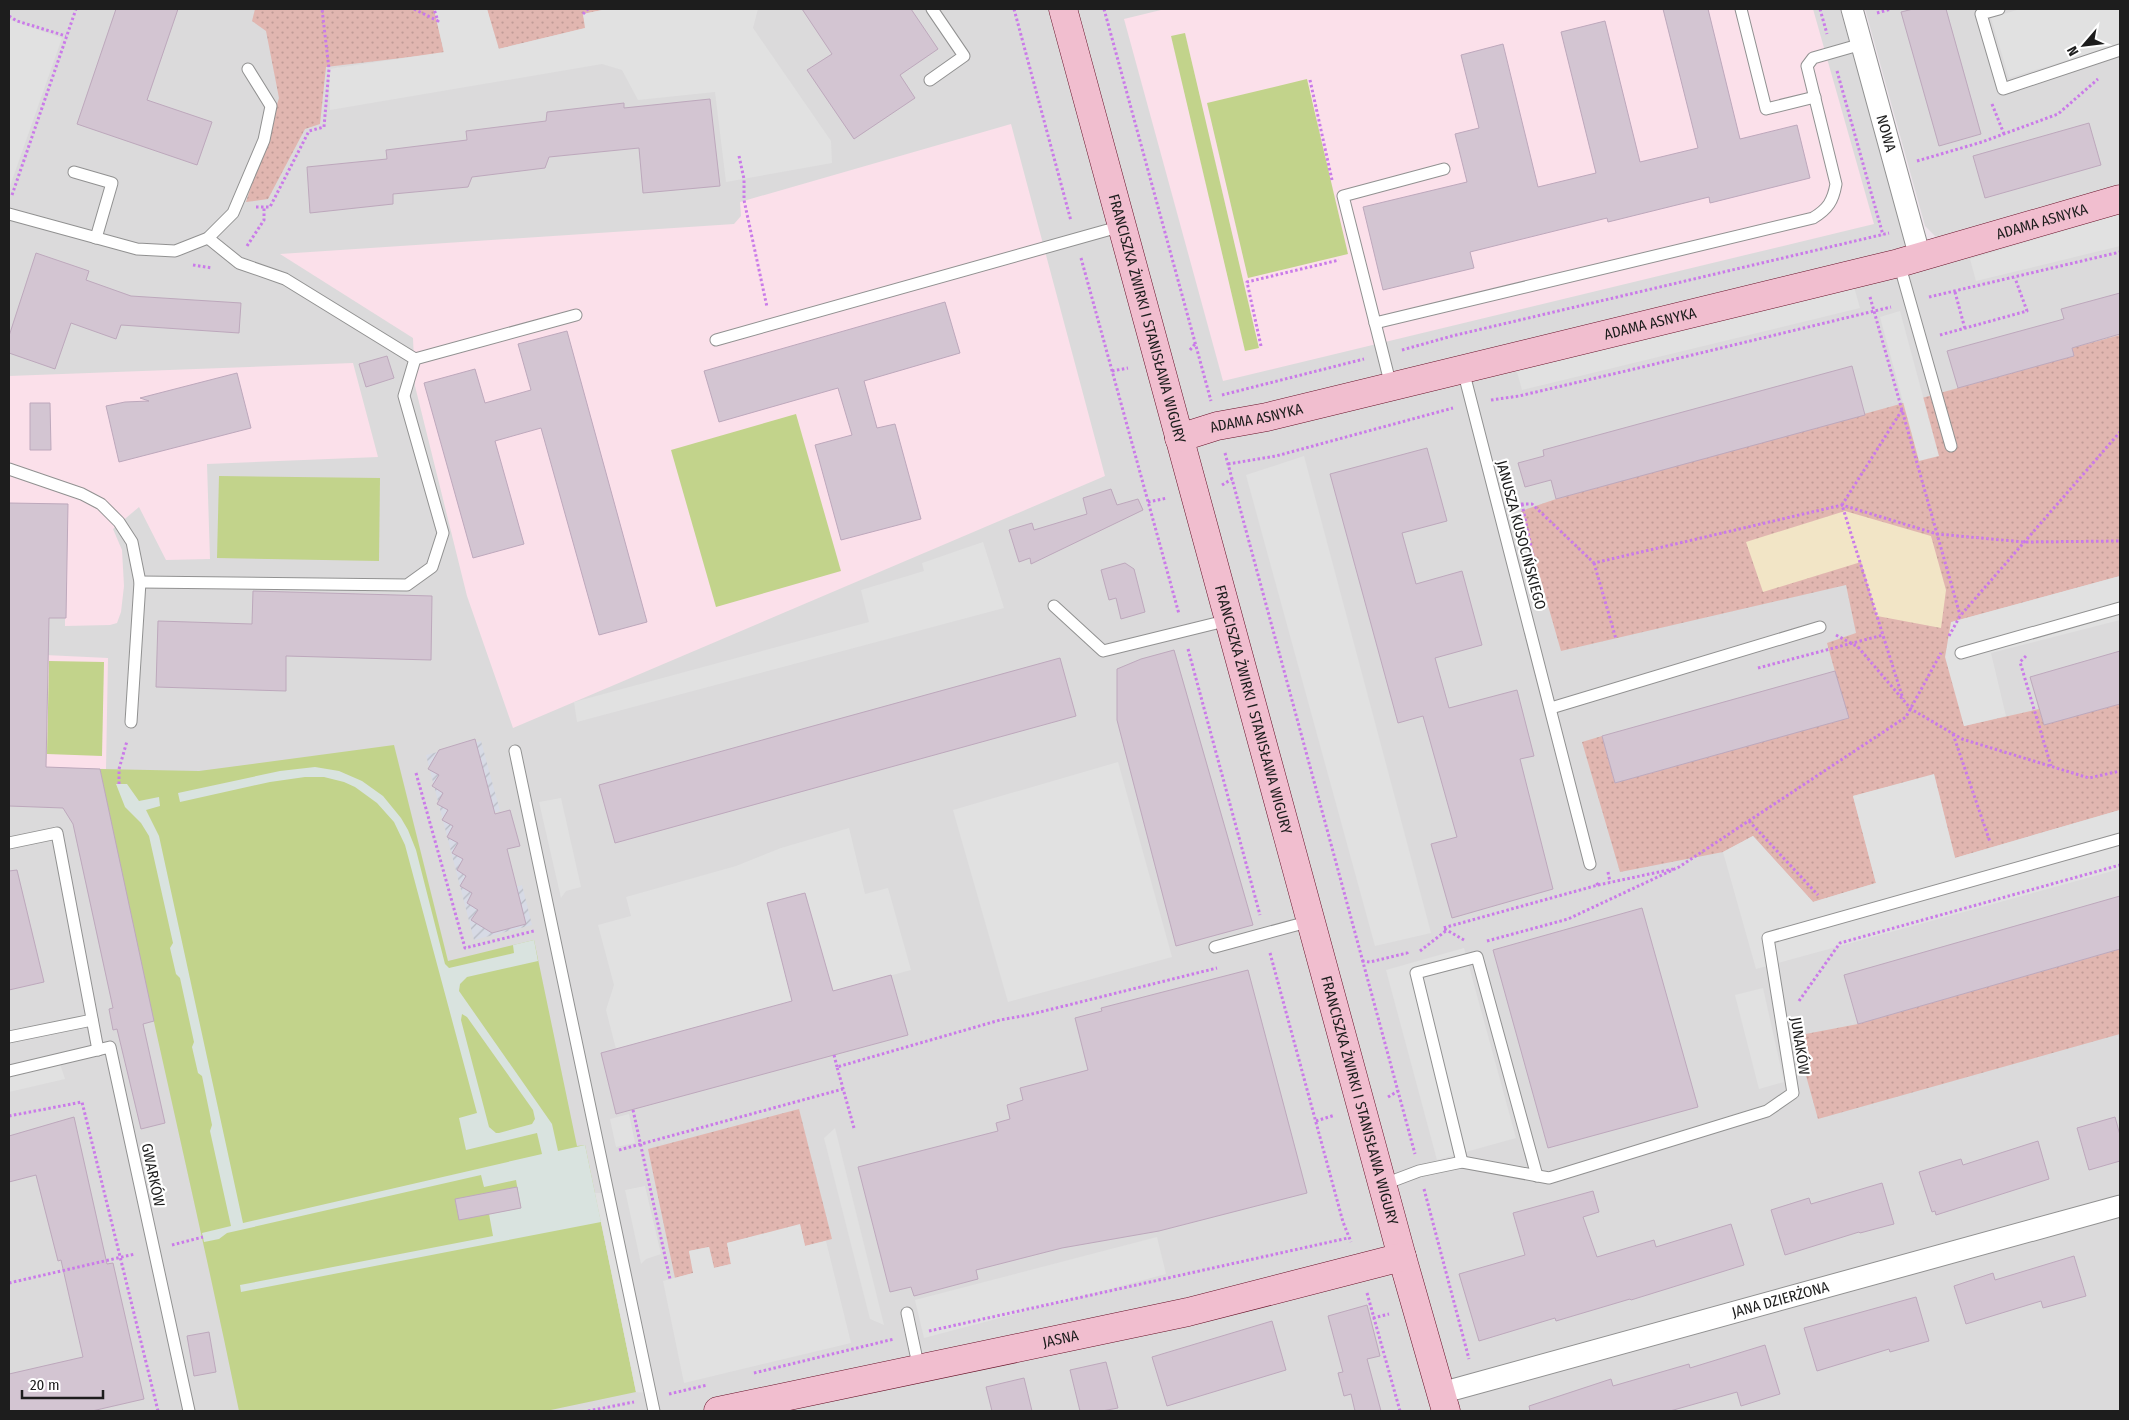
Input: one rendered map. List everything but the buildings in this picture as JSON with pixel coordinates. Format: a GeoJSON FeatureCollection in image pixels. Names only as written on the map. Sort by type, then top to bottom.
{"type":"FeatureCollection","features":[{"type":"Feature","properties":{"kind":"street","name":"FRANCISZKA ŻWIRKI I STANISŁAWA WIGURY"},"geometry":{"type":"LineString","coordinates":[[1063,9],[1382,1185],[1443,1402]]}},
{"type":"Feature","properties":{"kind":"street","name":"NOWA"},"geometry":{"type":"LineString","coordinates":[[1862,12],[1862,44],[1911,224],[1910,260]]}},
{"type":"Feature","properties":{"kind":"street","name":"ADAMA ASNYKA"},"geometry":{"type":"LineString","coordinates":[[1179,438],[1217,426],[1267,417],[1910,260],[2120,199]]}},
{"type":"Feature","properties":{"kind":"street","name":"JANA DZIERŻONA"},"geometry":{"type":"LineString","coordinates":[[1443,1402],[1476,1382],[2120,1206]]}},
{"type":"Feature","properties":{"kind":"street","name":"JASNA"},"geometry":{"type":"LineString","coordinates":[[718,1411],[1188,1312],[1402,1257]]}},
{"type":"Feature","properties":{"kind":"lane"},"geometry":{"type":"LineString","coordinates":[[930,80],[964,56],[932,9]]}},
{"type":"Feature","properties":{"kind":"lane"},"geometry":{"type":"LineString","coordinates":[[1741,9],[1766,109],[1815,97]]}},
{"type":"Feature","properties":{"kind":"lane"},"geometry":{"type":"LineString","coordinates":[[1999,9],[1981,14],[2002,89],[2120,50]]}},
{"type":"Feature","properties":{"kind":"lane"},"geometry":{"type":"LineString","coordinates":[[1375,323],[1813,218],[1826,210],[1834,198],[1836,184],[1807,66],[1813,58],[1862,44]]}},
{"type":"Feature","properties":{"kind":"lane"},"geometry":{"type":"LineString","coordinates":[[9,214],[138,249],[175,251],[208,238],[234,213],[264,140],[271,106],[248,69]]}},
{"type":"Feature","properties":{"kind":"lane"},"geometry":{"type":"LineString","coordinates":[[1391,386],[1344,196],[1444,169]]}},
{"type":"Feature","properties":{"kind":"lane"},"geometry":{"type":"LineString","coordinates":[[74,172],[112,183],[96,238]]}},
{"type":"Feature","properties":{"kind":"lane"},"geometry":{"type":"LineString","coordinates":[[716,340],[1122,226]]}},
{"type":"Feature","properties":{"kind":"lane"},"geometry":{"type":"LineString","coordinates":[[208,238],[239,263],[285,279],[415,359],[576,315]]}},
{"type":"Feature","properties":{"kind":"lane"},"geometry":{"type":"LineString","coordinates":[[1910,260],[1909,302],[1951,446]]}},
{"type":"Feature","properties":{"kind":"lane"},"geometry":{"type":"LineString","coordinates":[[140,582],[407,585],[432,567],[443,533],[404,396],[415,359]]}},
{"type":"Feature","properties":{"kind":"lane","name":"JANUSZA KUSOCIŃSKIEGO"},"geometry":{"type":"LineString","coordinates":[[1463,370],[1590,864]]}},
{"type":"Feature","properties":{"kind":"lane"},"geometry":{"type":"LineString","coordinates":[[9,469],[82,494],[101,504],[119,522],[132,542],[140,582],[131,722]]}},
{"type":"Feature","properties":{"kind":"lane"},"geometry":{"type":"LineString","coordinates":[[1054,606],[1103,651],[1229,620]]}},
{"type":"Feature","properties":{"kind":"lane"},"geometry":{"type":"LineString","coordinates":[[1961,653],[2120,608]]}},
{"type":"Feature","properties":{"kind":"lane"},"geometry":{"type":"LineString","coordinates":[[1551,708],[1820,627]]}},
{"type":"Feature","properties":{"kind":"lane"},"geometry":{"type":"LineString","coordinates":[[515,751],[654,1411]]}},
{"type":"Feature","properties":{"kind":"lane"},"geometry":{"type":"LineString","coordinates":[[9,843],[57,833],[98,1050],[9,1070]]}},
{"type":"Feature","properties":{"kind":"lane","name":"JUNAKÓW"},"geometry":{"type":"LineString","coordinates":[[1382,1185],[1419,1171],[1462,1162],[1549,1178],[1767,1111],[1793,1093],[1768,938],[2120,839]]}},
{"type":"Feature","properties":{"kind":"lane"},"geometry":{"type":"LineString","coordinates":[[1214,947],[1311,921]]}},
{"type":"Feature","properties":{"kind":"lane"},"geometry":{"type":"LineString","coordinates":[[1462,1162],[1416,973],[1477,957],[1537,1176]]}},
{"type":"Feature","properties":{"kind":"lane"},"geometry":{"type":"LineString","coordinates":[[9,1037],[92,1020]]}},
{"type":"Feature","properties":{"kind":"lane","name":"GWARKÓW"},"geometry":{"type":"LineString","coordinates":[[98,1050],[110,1047],[189,1411]]}},
{"type":"Feature","properties":{"kind":"lane"},"geometry":{"type":"LineString","coordinates":[[907,1313],[919,1368]]}},
{"type":"Feature","properties":{"kind":"path"},"geometry":{"type":"LineString","coordinates":[[12,196],[76,9]]}},
{"type":"Feature","properties":{"kind":"path"},"geometry":{"type":"LineString","coordinates":[[236,207],[270,207],[309,131],[324,127],[329,68],[322,9]]}},
{"type":"Feature","properties":{"kind":"path"},"geometry":{"type":"LineString","coordinates":[[414,9],[438,21],[434,9]]}},
{"type":"Feature","properties":{"kind":"path"},"geometry":{"type":"LineString","coordinates":[[583,14],[588,9]]}},
{"type":"Feature","properties":{"kind":"path"},"geometry":{"type":"LineString","coordinates":[[1104,9],[1476,1382]]}},
{"type":"Feature","properties":{"kind":"path"},"geometry":{"type":"LineString","coordinates":[[1820,9],[1883,235]]}},
{"type":"Feature","properties":{"kind":"path"},"geometry":{"type":"LineString","coordinates":[[1862,12],[1891,9]]}},
{"type":"Feature","properties":{"kind":"path"},"geometry":{"type":"LineString","coordinates":[[9,16],[17,21],[66,36]]}},
{"type":"Feature","properties":{"kind":"path"},"geometry":{"type":"LineString","coordinates":[[1914,162],[1982,142],[2058,114],[2102,75]]}},
{"type":"Feature","properties":{"kind":"path"},"geometry":{"type":"LineString","coordinates":[[739,156],[744,179],[744,200],[770,325]]}},
{"type":"Feature","properties":{"kind":"path"},"geometry":{"type":"LineString","coordinates":[[243,254],[264,220],[264,207]]}},
{"type":"Feature","properties":{"kind":"path"},"geometry":{"type":"LineString","coordinates":[[1210,398],[1452,336],[1883,235],[1911,224]]}},
{"type":"Feature","properties":{"kind":"path"},"geometry":{"type":"LineString","coordinates":[[1228,464],[1276,456],[1472,404],[1519,396],[2120,252]]}},
{"type":"Feature","properties":{"kind":"path"},"geometry":{"type":"LineString","coordinates":[[1261,346],[1247,282],[1339,260]]}},
{"type":"Feature","properties":{"kind":"path"},"geometry":{"type":"LineString","coordinates":[[1862,272],[1960,616]]}},
{"type":"Feature","properties":{"kind":"path"},"geometry":{"type":"LineString","coordinates":[[1920,341],[2027,311],[2015,278]]}},
{"type":"Feature","properties":{"kind":"path"},"geometry":{"type":"LineString","coordinates":[[1955,292],[1965,328]]}},
{"type":"Feature","properties":{"kind":"path"},"geometry":{"type":"LineString","coordinates":[[1190,350],[1195,344]]}},
{"type":"Feature","properties":{"kind":"path"},"geometry":{"type":"LineString","coordinates":[[1112,371],[1128,368]]}},
{"type":"Feature","properties":{"kind":"path"},"geometry":{"type":"LineString","coordinates":[[1902,410],[1842,505],[1904,702]]}},
{"type":"Feature","properties":{"kind":"path"},"geometry":{"type":"LineString","coordinates":[[1946,641],[1960,616],[2120,432]]}},
{"type":"Feature","properties":{"kind":"path"},"geometry":{"type":"LineString","coordinates":[[1222,485],[1232,479]]}},
{"type":"Feature","properties":{"kind":"path"},"geometry":{"type":"LineString","coordinates":[[1148,502],[1174,496]]}},
{"type":"Feature","properties":{"kind":"path"},"geometry":{"type":"LineString","coordinates":[[1498,504],[1532,504],[1594,563],[1616,639]]}},
{"type":"Feature","properties":{"kind":"path"},"geometry":{"type":"LineString","coordinates":[[1594,563],[1842,505],[1937,534],[2024,542],[2120,541]]}},
{"type":"Feature","properties":{"kind":"path"},"geometry":{"type":"LineString","coordinates":[[1820,627],[1858,647],[1911,709],[1953,734],[2090,778],[2120,771]]}},
{"type":"Feature","properties":{"kind":"path"},"geometry":{"type":"LineString","coordinates":[[1473,945],[1568,919],[1679,867],[1906,717],[1942,650]]}},
{"type":"Feature","properties":{"kind":"path"},"geometry":{"type":"LineString","coordinates":[[2020,662],[2051,766]]}},
{"type":"Feature","properties":{"kind":"path"},"geometry":{"type":"LineString","coordinates":[[119,784],[119,769],[131,722]]}},
{"type":"Feature","properties":{"kind":"path"},"geometry":{"type":"LineString","coordinates":[[1953,734],[1990,842]]}},
{"type":"Feature","properties":{"kind":"path"},"geometry":{"type":"LineString","coordinates":[[416,773],[465,948],[552,927]]}},
{"type":"Feature","properties":{"kind":"path"},"geometry":{"type":"LineString","coordinates":[[1749,821],[1818,895]]}},
{"type":"Feature","properties":{"kind":"path"},"geometry":{"type":"LineString","coordinates":[[1590,864],[1598,885]]}},
{"type":"Feature","properties":{"kind":"path"},"geometry":{"type":"LineString","coordinates":[[1782,1024],[1840,943],[2120,865]]}},
{"type":"Feature","properties":{"kind":"path"},"geometry":{"type":"LineString","coordinates":[[1477,957],[1473,945],[1442,928],[1598,885],[1679,867]]}},
{"type":"Feature","properties":{"kind":"path"},"geometry":{"type":"LineString","coordinates":[[1410,959],[1447,930]]}},
{"type":"Feature","properties":{"kind":"path"},"geometry":{"type":"LineString","coordinates":[[1362,961],[1370,962],[1407,953],[1416,973]]}},
{"type":"Feature","properties":{"kind":"path"},"geometry":{"type":"LineString","coordinates":[[1261,956],[1271,954]]}},
{"type":"Feature","properties":{"kind":"path"},"geometry":{"type":"LineString","coordinates":[[837,1067],[1000,1020],[1028,1016],[1224,966]]}},
{"type":"Feature","properties":{"kind":"path"},"geometry":{"type":"LineString","coordinates":[[834,1056],[854,1128]]}},
{"type":"Feature","properties":{"kind":"path"},"geometry":{"type":"LineString","coordinates":[[600,1155],[843,1089]]}},
{"type":"Feature","properties":{"kind":"path"},"geometry":{"type":"LineString","coordinates":[[1385,1099],[1398,1091]]}},
{"type":"Feature","properties":{"kind":"path"},"geometry":{"type":"LineString","coordinates":[[9,1116],[82,1102],[158,1411]]}},
{"type":"Feature","properties":{"kind":"path"},"geometry":{"type":"LineString","coordinates":[[633,1110],[670,1279]]}},
{"type":"Feature","properties":{"kind":"path"},"geometry":{"type":"LineString","coordinates":[[1316,1122],[1336,1114]]}},
{"type":"Feature","properties":{"kind":"path"},"geometry":{"type":"LineString","coordinates":[[9,1283],[203,1237]]}},
{"type":"Feature","properties":{"kind":"path"},"geometry":{"type":"LineString","coordinates":[[748,1374],[911,1334],[1348,1238]]}},
{"type":"Feature","properties":{"kind":"path"},"geometry":{"type":"LineString","coordinates":[[1366,1289],[1400,1411]]}},
{"type":"Feature","properties":{"kind":"path"},"geometry":{"type":"LineString","coordinates":[[1446,1296],[1452,1292]]}},
{"type":"Feature","properties":{"kind":"path"},"geometry":{"type":"LineString","coordinates":[[1373,1318],[1389,1314]]}},
{"type":"Feature","properties":{"kind":"path"},"geometry":{"type":"LineString","coordinates":[[588,1411],[709,1384]]}},
{"type":"Feature","properties":{"kind":"shaded area"},"geometry":{"type":"Polygon","coordinates":[[[9,9],[1840,9],[1914,268],[2120,210],[2120,1411],[9,1411],[9,9]]]}},
{"type":"Feature","properties":{"kind":"shaded area"},"geometry":{"type":"Polygon","coordinates":[[[255,9],[434,9],[444,53],[326,67],[320,124],[305,129],[268,199],[246,202],[279,98],[266,31],[252,21],[255,9]]]}},
{"type":"Feature","properties":{"kind":"shaded area"},"geometry":{"type":"Polygon","coordinates":[[[434,9],[487,9],[499,49],[585,28],[583,14],[607,9],[758,9],[753,28],[831,141],[832,163],[726,182],[715,92],[638,100],[622,70],[602,64],[330,110],[329,69],[444,52],[434,9]]]}},
{"type":"Feature","properties":{"kind":"shaded area"},"geometry":{"type":"Polygon","coordinates":[[[487,9],[607,9],[583,14],[586,28],[498,49],[487,9]]]}},
{"type":"Feature","properties":{"kind":"shaded area"},"geometry":{"type":"Polygon","coordinates":[[[1165,9],[1813,9],[1874,224],[1223,381],[1124,19],[1165,9]]]}},
{"type":"Feature","properties":{"kind":"shaded area"},"geometry":{"type":"Polygon","coordinates":[[[1865,9],[2120,9],[2120,190],[1937,238],[1925,226],[1865,9]]]}},
{"type":"Feature","properties":{"kind":"shaded area"},"geometry":{"type":"Polygon","coordinates":[[[2020,9],[2120,9],[2120,44],[2009,78],[1991,18],[2020,9]]]}},
{"type":"Feature","properties":{"kind":"shaded area"},"geometry":{"type":"Polygon","coordinates":[[[10,20],[62,38],[9,189],[9,22],[10,20]]]}},
{"type":"Feature","properties":{"kind":"shaded area"},"geometry":{"type":"Polygon","coordinates":[[[1011,124],[1105,476],[513,728],[467,596],[415,386],[413,338],[280,254],[734,224],[741,216],[740,202],[1011,124]]]}},
{"type":"Feature","properties":{"kind":"shaded area"},"geometry":{"type":"Polygon","coordinates":[[[2120,214],[2120,246],[1976,281],[1970,259],[2120,214]]]}},
{"type":"Feature","properties":{"kind":"shaded area"},"geometry":{"type":"Polygon","coordinates":[[[1854,287],[1860,308],[1522,390],[1516,368],[1854,287]]]}},
{"type":"Feature","properties":{"kind":"shaded area"},"geometry":{"type":"Polygon","coordinates":[[[1900,311],[1939,456],[1919,461],[1880,317],[1900,311]]]}},
{"type":"Feature","properties":{"kind":"shaded area"},"geometry":{"type":"Polygon","coordinates":[[[2120,335],[2120,576],[1952,622],[1964,726],[2039,709],[2044,725],[2120,704],[2120,810],[1955,858],[1934,775],[1853,796],[1876,883],[1813,902],[1753,836],[1723,852],[1620,872],[1582,742],[1602,736],[1615,783],[1848,718],[1827,643],[1856,633],[1846,585],[1561,651],[1521,511],[1556,499],[2074,356],[2072,348],[2120,335]]]}},
{"type":"Feature","properties":{"kind":"shaded area"},"geometry":{"type":"Polygon","coordinates":[[[353,363],[378,457],[207,464],[210,559],[166,560],[139,507],[113,529],[122,550],[124,586],[121,612],[117,623],[110,625],[65,626],[65,618],[25,617],[24,654],[108,658],[106,769],[9,766],[9,376],[353,363]]]}},
{"type":"Feature","properties":{"kind":"shaded area"},"geometry":{"type":"Polygon","coordinates":[[[1304,456],[1431,933],[1375,946],[1246,475],[1304,456]]]}},
{"type":"Feature","properties":{"kind":"shaded area"},"geometry":{"type":"Polygon","coordinates":[[[1845,511],[1931,536],[1946,590],[1941,628],[1877,616],[1861,562],[1763,592],[1746,542],[1845,511]]]}},
{"type":"Feature","properties":{"kind":"shaded area"},"geometry":{"type":"Polygon","coordinates":[[[983,542],[1004,608],[577,722],[574,702],[869,622],[861,590],[924,571],[922,563],[983,542]]]}},
{"type":"Feature","properties":{"kind":"shaded area"},"geometry":{"type":"Polygon","coordinates":[[[2120,576],[2120,620],[1991,653],[2006,716],[1964,726],[1945,657],[1951,622],[2120,576]]]}},
{"type":"Feature","properties":{"kind":"shaded area"},"geometry":{"type":"Polygon","coordinates":[[[481,741],[500,811],[475,817],[495,893],[522,885],[532,925],[474,940],[426,755],[481,741]]]}},
{"type":"Feature","properties":{"kind":"shaded area"},"geometry":{"type":"Polygon","coordinates":[[[1118,762],[1172,957],[1008,1002],[953,810],[1118,762]]]}},
{"type":"Feature","properties":{"kind":"shaded area"},"geometry":{"type":"Polygon","coordinates":[[[315,767],[339,771],[362,781],[383,796],[401,818],[416,850],[445,964],[449,968],[514,953],[513,945],[534,940],[538,961],[467,977],[460,984],[459,991],[552,1124],[558,1151],[585,1145],[601,1222],[241,1292],[240,1285],[493,1236],[489,1214],[521,1208],[516,1180],[484,1187],[481,1175],[227,1233],[219,1239],[204,1242],[202,1233],[231,1226],[210,1131],[212,1125],[202,1076],[198,1073],[192,1047],[194,1042],[180,978],[176,974],[170,948],[173,943],[149,836],[141,823],[125,807],[116,784],[127,784],[139,801],[159,797],[160,806],[146,810],[159,836],[243,1223],[542,1154],[537,1133],[466,1150],[459,1118],[477,1113],[405,845],[394,822],[377,803],[355,787],[324,777],[305,777],[270,782],[180,802],[178,793],[280,771],[315,767]],[[462,1014],[461,1020],[489,1127],[496,1133],[499,1133],[532,1124],[535,1119],[533,1110],[467,1017],[462,1014]]]}},
{"type":"Feature","properties":{"kind":"shaded area"},"geometry":{"type":"Polygon","coordinates":[[[1934,774],[1955,858],[2120,810],[2120,869],[1756,969],[1723,852],[1753,836],[1813,902],[1876,883],[1853,796],[1934,774]]]}},
{"type":"Feature","properties":{"kind":"shaded area"},"geometry":{"type":"Polygon","coordinates":[[[561,798],[581,887],[566,891],[561,898],[539,802],[561,798]]]}},
{"type":"Feature","properties":{"kind":"shaded area"},"geometry":{"type":"Polygon","coordinates":[[[849,828],[865,894],[888,888],[911,970],[833,991],[804,893],[767,904],[792,1001],[616,1049],[606,1010],[614,985],[598,925],[631,916],[626,897],[736,866],[781,848],[849,828]]]}},
{"type":"Feature","properties":{"kind":"shaded area"},"geometry":{"type":"Polygon","coordinates":[[[1464,948],[1516,1138],[1437,1160],[1386,970],[1464,948]]]}},
{"type":"Feature","properties":{"kind":"shaded area"},"geometry":{"type":"Polygon","coordinates":[[[2120,949],[2120,1034],[1818,1119],[1795,1036],[1858,1024],[2120,949]]]}},
{"type":"Feature","properties":{"kind":"shaded area"},"geometry":{"type":"Polygon","coordinates":[[[1763,988],[1784,1082],[1759,1089],[1735,995],[1763,988]]]}},
{"type":"Feature","properties":{"kind":"shaded area"},"geometry":{"type":"Polygon","coordinates":[[[59,1061],[65,1079],[9,1092],[9,1073],[59,1061]]]}},
{"type":"Feature","properties":{"kind":"shaded area"},"geometry":{"type":"Polygon","coordinates":[[[799,1109],[832,1239],[805,1246],[800,1225],[727,1243],[731,1264],[714,1268],[709,1247],[689,1251],[694,1273],[675,1278],[648,1149],[799,1109]]]}},
{"type":"Feature","properties":{"kind":"shaded area"},"geometry":{"type":"Polygon","coordinates":[[[629,1114],[635,1143],[616,1147],[610,1119],[629,1114]]]}},
{"type":"Feature","properties":{"kind":"shaded area"},"geometry":{"type":"Polygon","coordinates":[[[835,1128],[884,1325],[870,1319],[824,1138],[835,1128]]]}},
{"type":"Feature","properties":{"kind":"shaded area"},"geometry":{"type":"Polygon","coordinates":[[[645,1186],[661,1254],[646,1259],[641,1264],[625,1190],[645,1186]]]}},
{"type":"Feature","properties":{"kind":"shaded area"},"geometry":{"type":"Polygon","coordinates":[[[595,1193],[604,1193],[646,1393],[636,1392],[595,1193]]]}},
{"type":"Feature","properties":{"kind":"shaded area"},"geometry":{"type":"Polygon","coordinates":[[[800,1224],[805,1246],[826,1241],[851,1343],[684,1383],[663,1281],[693,1273],[689,1251],[709,1247],[714,1268],[731,1264],[727,1243],[800,1224]]]}},
{"type":"Feature","properties":{"kind":"shaded area"},"geometry":{"type":"Polygon","coordinates":[[[1157,1237],[1166,1274],[924,1338],[915,1300],[1157,1237]]]}},
{"type":"Feature","properties":{"kind":"green space"},"geometry":{"type":"Polygon","coordinates":[[[1185,33],[1259,348],[1245,351],[1171,36],[1185,33]]]}},
{"type":"Feature","properties":{"kind":"green space"},"geometry":{"type":"Polygon","coordinates":[[[1307,79],[1348,254],[1248,278],[1207,103],[1307,79]]]}},
{"type":"Feature","properties":{"kind":"green space"},"geometry":{"type":"Polygon","coordinates":[[[796,414],[841,571],[716,607],[671,450],[796,414]]]}},
{"type":"Feature","properties":{"kind":"green space"},"geometry":{"type":"Polygon","coordinates":[[[219,476],[380,478],[379,561],[217,558],[219,476]]]}},
{"type":"Feature","properties":{"kind":"green space"},"geometry":{"type":"Polygon","coordinates":[[[49,661],[104,662],[102,756],[47,754],[49,661]]]}},
{"type":"Feature","properties":{"kind":"green space"},"geometry":{"type":"Polygon","coordinates":[[[394,745],[448,961],[534,940],[577,1146],[585,1145],[636,1392],[546,1411],[239,1411],[100,769],[199,771],[394,745]]]}}]}
